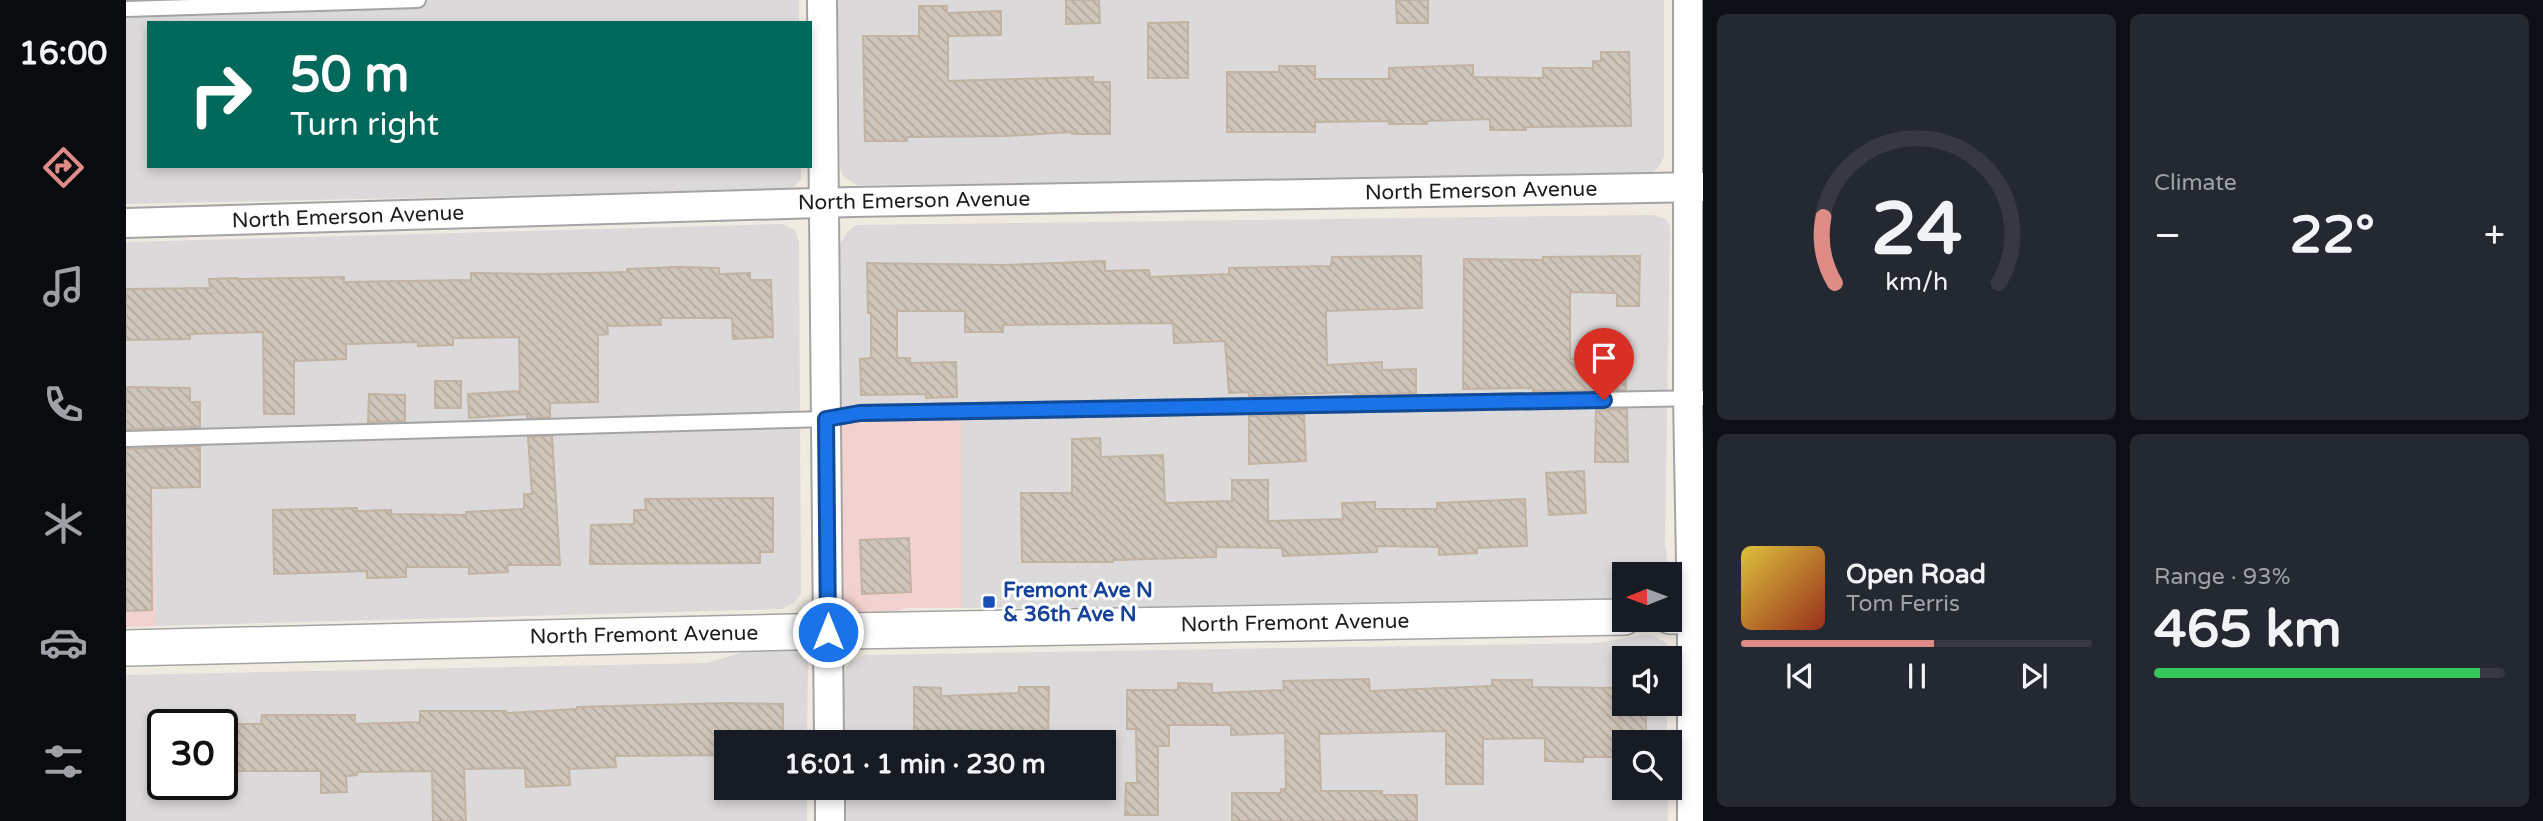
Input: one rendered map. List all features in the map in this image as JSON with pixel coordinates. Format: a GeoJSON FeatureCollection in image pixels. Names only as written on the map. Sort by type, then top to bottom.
{"type":"FeatureCollection","features":[{"type":"Feature","properties":{"kind":"street"},"geometry":{"type":"LineString","coordinates":[[822,0],[829,730]]}},
{"type":"Feature","properties":{"kind":"street"},"geometry":{"type":"LineString","coordinates":[[1688,0],[1696,188],[1695,398],[1688,616],[1692,821]]}},
{"type":"Feature","properties":{"kind":"street","name":"North Emerson Avenue"},"geometry":{"type":"LineString","coordinates":[[126,223],[853,202],[1696,188]]}},
{"type":"Feature","properties":{"kind":"street","name":"North Fremont Avenue"},"geometry":{"type":"LineString","coordinates":[[126,648],[1612,617]]}},
{"type":"Feature","properties":{"kind":"street"},"geometry":{"type":"LineString","coordinates":[[830,800],[830,821]]}},
{"type":"Feature","properties":{"kind":"lane"},"geometry":{"type":"LineString","coordinates":[[126,9],[418,0]]}},
{"type":"Feature","properties":{"kind":"lane"},"geometry":{"type":"LineString","coordinates":[[126,439],[826,419],[860,413],[1695,398]]}},
{"type":"Feature","properties":{"kind":"shaded area"},"geometry":{"type":"Polygon","coordinates":[[[126,0],[799,0],[799,21],[147,21],[147,168],[801,168],[801,179],[793,188],[126,204],[126,0]]]}},
{"type":"Feature","properties":{"kind":"shaded area"},"geometry":{"type":"Polygon","coordinates":[[[838,0],[1664,0],[1664,157],[1659,167],[1647,176],[857,185],[843,176],[840,168],[838,0]]]}},
{"type":"Feature","properties":{"kind":"shaded area"},"geometry":{"type":"Polygon","coordinates":[[[1653,215],[1666,219],[1670,227],[1665,545],[1667,562],[1612,562],[1612,606],[962,608],[960,413],[838,417],[840,244],[847,232],[857,225],[1653,215]]]}},
{"type":"Feature","properties":{"kind":"shaded area"},"geometry":{"type":"Polygon","coordinates":[[[782,224],[795,230],[799,243],[801,594],[794,603],[782,609],[156,626],[151,430],[126,429],[126,242],[782,224]]]}},
{"type":"Feature","properties":{"kind":"shaded area"},"geometry":{"type":"Polygon","coordinates":[[[961,413],[962,608],[907,608],[872,619],[846,614],[840,599],[838,417],[961,413]]]}},
{"type":"Feature","properties":{"kind":"shaded area"},"geometry":{"type":"Polygon","coordinates":[[[126,429],[151,429],[156,626],[126,627],[126,429]]]}},
{"type":"Feature","properties":{"kind":"shaded area"},"geometry":{"type":"Polygon","coordinates":[[[1652,635],[1668,646],[1612,646],[1612,716],[1667,716],[1667,730],[1612,730],[1612,800],[1668,800],[1668,821],[844,821],[843,800],[1116,800],[1116,730],[843,730],[842,678],[849,663],[864,655],[1597,643],[1652,635]]]}},
{"type":"Feature","properties":{"kind":"shaded area"},"geometry":{"type":"Polygon","coordinates":[[[780,647],[800,651],[808,662],[807,730],[714,730],[714,800],[807,800],[807,821],[126,821],[126,675],[707,663],[757,648],[780,647]]]}},
{"type":"Feature","properties":{"kind":"building"},"geometry":{"type":"Polygon","coordinates":[[[1066,0],[1099,0],[1100,23],[1066,24],[1066,0]]]}},
{"type":"Feature","properties":{"kind":"building"},"geometry":{"type":"Polygon","coordinates":[[[1396,0],[1428,0],[1428,23],[1397,23],[1396,0]]]}},
{"type":"Feature","properties":{"kind":"building"},"geometry":{"type":"Polygon","coordinates":[[[919,6],[947,6],[947,13],[1001,11],[1001,35],[948,36],[948,81],[1093,77],[1093,82],[1110,82],[1110,134],[1072,132],[907,137],[907,141],[865,141],[863,36],[919,36],[919,6]]]}},
{"type":"Feature","properties":{"kind":"building"},"geometry":{"type":"Polygon","coordinates":[[[1188,22],[1188,78],[1148,78],[1148,23],[1188,22]]]}},
{"type":"Feature","properties":{"kind":"building"},"geometry":{"type":"Polygon","coordinates":[[[1601,52],[1629,52],[1631,126],[1490,130],[1490,119],[1427,121],[1427,124],[1389,124],[1389,121],[1315,122],[1315,132],[1227,132],[1227,72],[1279,72],[1279,66],[1315,66],[1315,79],[1389,79],[1389,68],[1473,65],[1473,77],[1543,78],[1543,68],[1593,68],[1593,61],[1601,61],[1601,52]]]}},
{"type":"Feature","properties":{"kind":"building"},"geometry":{"type":"Polygon","coordinates":[[[1421,256],[1422,308],[1326,311],[1327,365],[1382,362],[1382,370],[1416,369],[1416,393],[1353,392],[1249,396],[1249,392],[1229,393],[1225,341],[1174,343],[1173,323],[1003,325],[1003,332],[965,332],[965,311],[897,311],[897,358],[910,358],[910,363],[956,362],[957,397],[926,398],[926,394],[861,395],[860,359],[871,358],[867,263],[1003,265],[1105,261],[1105,271],[1149,270],[1150,277],[1229,274],[1229,268],[1331,266],[1332,257],[1421,256]]]}},
{"type":"Feature","properties":{"kind":"building"},"geometry":{"type":"Polygon","coordinates":[[[1640,256],[1639,306],[1617,306],[1617,293],[1570,292],[1570,359],[1625,357],[1626,390],[1463,389],[1464,259],[1543,260],[1543,257],[1640,256]]]}},
{"type":"Feature","properties":{"kind":"building"},"geometry":{"type":"Polygon","coordinates":[[[719,268],[719,274],[750,273],[750,280],[771,280],[773,337],[733,339],[732,318],[660,318],[661,325],[607,326],[608,334],[598,335],[598,402],[550,403],[550,417],[527,418],[527,414],[469,418],[468,394],[520,391],[519,337],[453,338],[453,345],[418,346],[418,342],[346,344],[346,359],[294,361],[294,414],[264,414],[263,332],[190,334],[190,339],[126,340],[126,289],[210,288],[209,279],[344,277],[344,282],[471,280],[471,273],[627,272],[627,269],[719,268]]]}},
{"type":"Feature","properties":{"kind":"building"},"geometry":{"type":"Polygon","coordinates":[[[435,381],[461,381],[461,408],[435,408],[435,381]]]}},
{"type":"Feature","properties":{"kind":"building"},"geometry":{"type":"Polygon","coordinates":[[[126,387],[190,388],[190,402],[200,402],[200,427],[126,429],[126,387]]]}},
{"type":"Feature","properties":{"kind":"building"},"geometry":{"type":"Polygon","coordinates":[[[369,394],[405,395],[405,421],[368,422],[369,394]]]}},
{"type":"Feature","properties":{"kind":"building"},"geometry":{"type":"Polygon","coordinates":[[[1627,409],[1628,462],[1595,462],[1596,410],[1627,409]]]}},
{"type":"Feature","properties":{"kind":"building"},"geometry":{"type":"Polygon","coordinates":[[[1304,415],[1306,461],[1249,464],[1249,416],[1304,415]]]}},
{"type":"Feature","properties":{"kind":"building"},"geometry":{"type":"Polygon","coordinates":[[[552,436],[560,565],[507,565],[508,572],[469,574],[469,567],[406,567],[406,577],[367,578],[367,571],[274,574],[273,510],[357,508],[357,511],[391,510],[391,514],[466,515],[466,512],[524,509],[524,494],[532,494],[528,437],[552,436]]]}},
{"type":"Feature","properties":{"kind":"building"},"geometry":{"type":"Polygon","coordinates":[[[1100,438],[1101,457],[1163,455],[1165,503],[1232,501],[1232,480],[1268,480],[1268,521],[1343,519],[1342,503],[1375,502],[1375,509],[1437,509],[1437,503],[1525,499],[1527,546],[1477,548],[1477,553],[1439,555],[1439,547],[1377,546],[1377,552],[1283,556],[1282,548],[1216,547],[1216,557],[1113,562],[1022,562],[1021,493],[1072,493],[1072,439],[1100,438]]]}},
{"type":"Feature","properties":{"kind":"building"},"geometry":{"type":"Polygon","coordinates":[[[200,446],[200,487],[151,488],[152,610],[126,611],[126,449],[200,446]]]}},
{"type":"Feature","properties":{"kind":"building"},"geometry":{"type":"Polygon","coordinates":[[[1584,471],[1586,513],[1549,515],[1546,473],[1584,471]]]}},
{"type":"Feature","properties":{"kind":"building"},"geometry":{"type":"Polygon","coordinates":[[[773,498],[773,552],[760,552],[760,563],[590,564],[591,525],[634,524],[634,510],[646,510],[645,499],[773,498]]]}},
{"type":"Feature","properties":{"kind":"building"},"geometry":{"type":"Polygon","coordinates":[[[909,538],[911,592],[862,594],[860,540],[909,538]]]}},
{"type":"Feature","properties":{"kind":"building"},"geometry":{"type":"Polygon","coordinates":[[[1369,679],[1370,691],[1492,686],[1492,680],[1532,680],[1532,687],[1612,688],[1612,716],[1646,716],[1646,730],[1612,730],[1612,757],[1583,757],[1583,762],[1545,761],[1545,738],[1483,739],[1483,784],[1446,784],[1446,731],[1319,734],[1321,791],[1382,791],[1382,795],[1417,795],[1417,821],[1232,821],[1232,793],[1281,793],[1281,789],[1286,789],[1285,733],[1231,735],[1231,725],[1169,725],[1169,746],[1158,746],[1158,815],[1125,815],[1126,783],[1137,783],[1136,729],[1127,729],[1127,690],[1178,690],[1178,683],[1212,684],[1212,693],[1284,690],[1283,681],[1369,679]]]}},
{"type":"Feature","properties":{"kind":"building"},"geometry":{"type":"Polygon","coordinates":[[[914,687],[941,688],[941,696],[1019,693],[1019,687],[1049,687],[1048,730],[914,730],[914,687]]]}},
{"type":"Feature","properties":{"kind":"building"},"geometry":{"type":"Polygon","coordinates":[[[783,704],[783,730],[714,730],[714,755],[615,756],[616,767],[569,769],[570,785],[526,787],[525,768],[464,769],[466,821],[433,821],[432,771],[357,772],[357,775],[346,776],[347,792],[321,793],[321,771],[238,771],[238,724],[261,724],[262,715],[355,715],[355,724],[420,722],[420,711],[506,713],[577,707],[783,704]]]}},
{"type":"Feature","properties":{"kind":"place","name":"Fremont Ave N & 36th Ave N"},"geometry":{"type":"Point","coordinates":[989,602]}},
{"type":"Feature","properties":{"kind":"route"},"geometry":{"type":"LineString","coordinates":[[828,632],[826,419],[860,413],[1604,400]]}}]}
